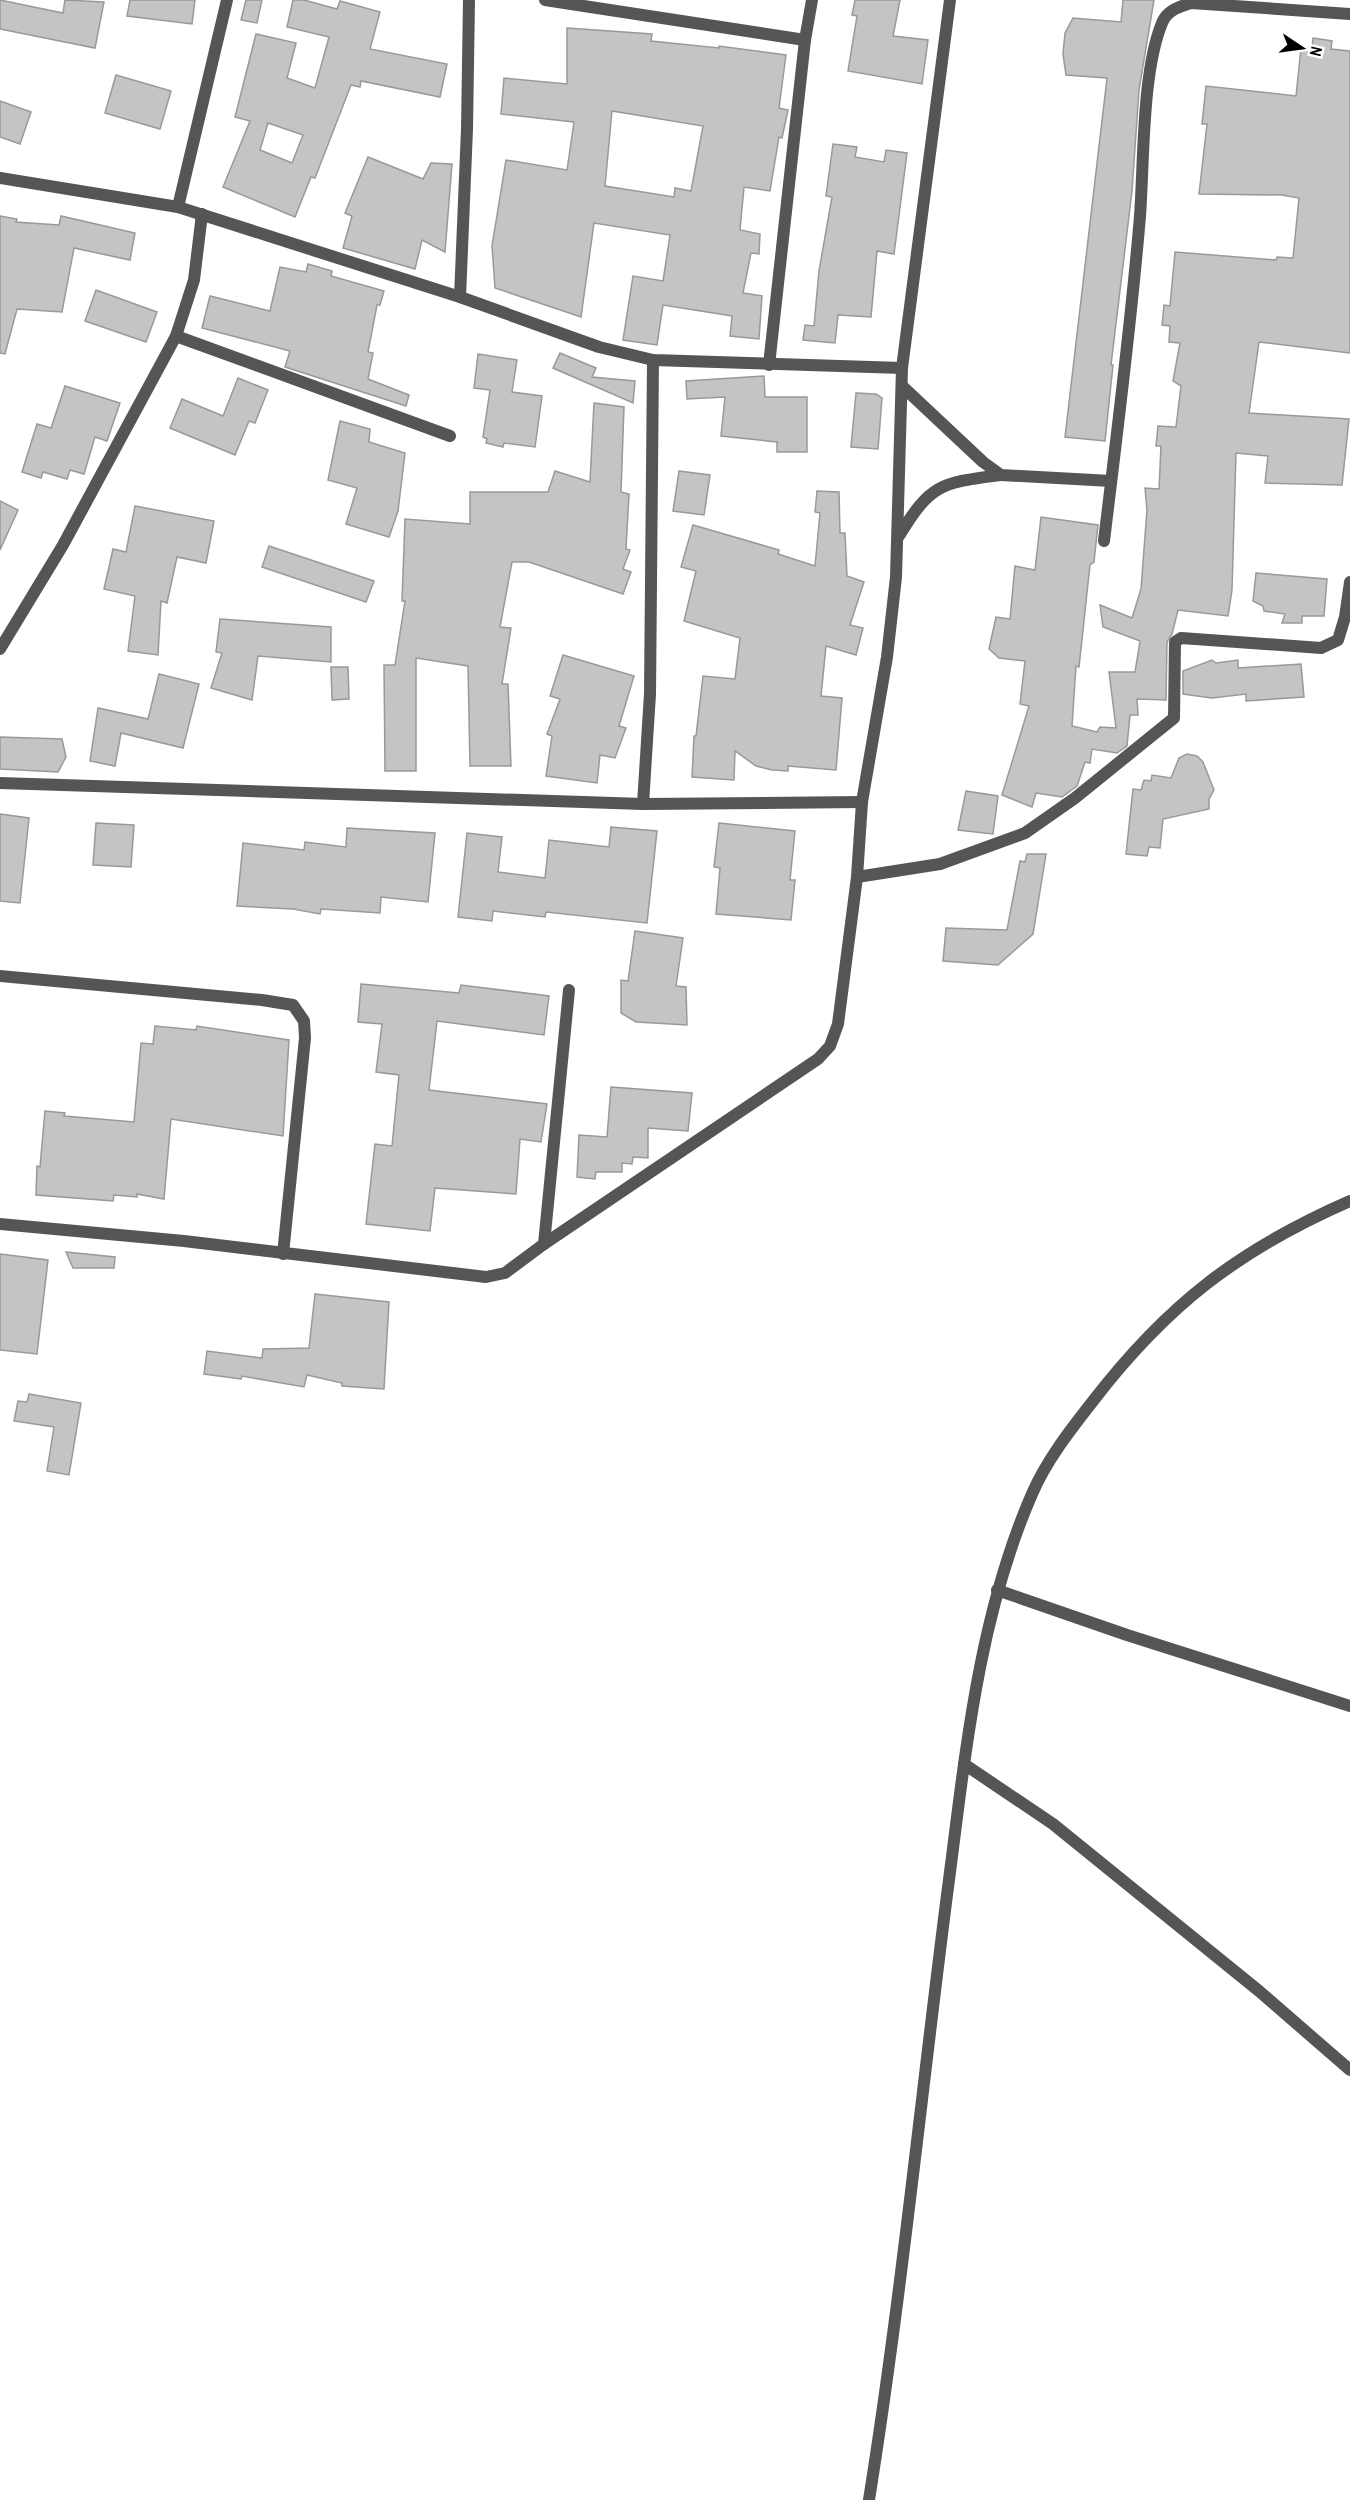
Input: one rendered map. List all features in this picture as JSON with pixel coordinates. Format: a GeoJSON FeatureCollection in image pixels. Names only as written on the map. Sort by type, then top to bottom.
{"type":"FeatureCollection","features":[{"type":"Feature","properties":{"kind":"street"},"geometry":{"type":"LineString","coordinates":[[178,207],[227,0]]}},
{"type":"Feature","properties":{"kind":"street"},"geometry":{"type":"LineString","coordinates":[[460,297],[466,165],[469,0]]}},
{"type":"Feature","properties":{"kind":"street"},"geometry":{"type":"LineString","coordinates":[[546,0],[805,40]]}},
{"type":"Feature","properties":{"kind":"street"},"geometry":{"type":"LineString","coordinates":[[770,365],[805,40],[812,0]]}},
{"type":"Feature","properties":{"kind":"street"},"geometry":{"type":"LineString","coordinates":[[0,1224],[184,1241],[486,1277],[505,1273],[544,1244],[818,1059],[830,1046],[838,1024],[857,877],[862,802],[886,657],[898,537],[902,368],[950,0]]}},
{"type":"Feature","properties":{"kind":"street"},"geometry":{"type":"LineString","coordinates":[[1104,541],[1135,275],[1150,77],[1157,37],[1163,19],[1174,9],[1191,3],[1350,14]]}},
{"type":"Feature","properties":{"kind":"street"},"geometry":{"type":"LineString","coordinates":[[0,178],[178,207],[460,297],[599,347],[653,360],[902,368]]}},
{"type":"Feature","properties":{"kind":"street"},"geometry":{"type":"LineString","coordinates":[[0,649],[53,564],[176,336],[194,279],[202,214]]}},
{"type":"Feature","properties":{"kind":"street"},"geometry":{"type":"LineString","coordinates":[[176,336],[450,436]]}},
{"type":"Feature","properties":{"kind":"street"},"geometry":{"type":"LineString","coordinates":[[643,804],[650,694],[653,360]]}},
{"type":"Feature","properties":{"kind":"street"},"geometry":{"type":"LineString","coordinates":[[902,386],[983,462],[1001,475]]}},
{"type":"Feature","properties":{"kind":"street"},"geometry":{"type":"LineString","coordinates":[[898,537],[917,506],[937,488],[1001,475],[1111,481]]}},
{"type":"Feature","properties":{"kind":"street"},"geometry":{"type":"LineString","coordinates":[[857,877],[940,864],[1025,833],[1075,798],[1174,718],[1175,642],[1182,638],[1321,648],[1338,639],[1345,617],[1350,582]]}},
{"type":"Feature","properties":{"kind":"street"},"geometry":{"type":"LineString","coordinates":[[0,783],[643,804],[862,802]]}},
{"type":"Feature","properties":{"kind":"street"},"geometry":{"type":"LineString","coordinates":[[0,976],[262,1000],[293,1005],[304,1021],[305,1038],[283,1254]]}},
{"type":"Feature","properties":{"kind":"street"},"geometry":{"type":"LineString","coordinates":[[544,1244],[569,990]]}},
{"type":"Feature","properties":{"kind":"street"},"geometry":{"type":"LineString","coordinates":[[869,2500],[889,2372],[964,1764],[976,1688],[997,1590],[1033,1491],[1076,1423],[1120,1365],[1178,1305],[1239,1258],[1309,1219],[1350,1201]]}},
{"type":"Feature","properties":{"kind":"street"},"geometry":{"type":"LineString","coordinates":[[997,1590],[1127,1635],[1350,1706]]}},
{"type":"Feature","properties":{"kind":"street"},"geometry":{"type":"LineString","coordinates":[[964,1764],[1053,1824],[1259,1991],[1350,2070]]}},
{"type":"Feature","properties":{"kind":"building"},"geometry":{"type":"Polygon","coordinates":[[[0,0],[63,13],[65,0],[104,2],[95,48],[0,29],[0,0]]]}},
{"type":"Feature","properties":{"kind":"building"},"geometry":{"type":"Polygon","coordinates":[[[130,0],[195,0],[192,24],[127,16],[130,0]]]}},
{"type":"Feature","properties":{"kind":"building"},"geometry":{"type":"Polygon","coordinates":[[[246,0],[262,0],[257,23],[241,20],[246,0]]]}},
{"type":"Feature","properties":{"kind":"building"},"geometry":{"type":"Polygon","coordinates":[[[293,0],[304,0],[337,9],[340,1],[380,12],[370,49],[447,64],[440,97],[361,81],[360,87],[351,85],[315,178],[311,177],[295,217],[223,187],[250,121],[235,117],[256,34],[296,43],[287,78],[315,88],[329,37],[287,27],[293,0]],[[268,123],[260,150],[292,163],[303,135],[268,123]]]}},
{"type":"Feature","properties":{"kind":"building"},"geometry":{"type":"Polygon","coordinates":[[[855,0],[900,0],[893,36],[928,40],[922,84],[848,71],[857,16],[852,15],[855,0]]]}},
{"type":"Feature","properties":{"kind":"building"},"geometry":{"type":"Polygon","coordinates":[[[1123,0],[1154,0],[1139,90],[1132,191],[1111,365],[1113,365],[1105,441],[1065,437],[1107,78],[1066,75],[1063,54],[1065,33],[1073,18],[1121,22],[1123,0]]]}},
{"type":"Feature","properties":{"kind":"building"},"geometry":{"type":"Polygon","coordinates":[[[567,28],[652,34],[651,41],[719,48],[719,46],[786,55],[779,108],[788,110],[782,138],[779,137],[770,191],[744,187],[740,230],[760,234],[759,254],[751,253],[743,293],[762,296],[759,339],[730,336],[732,316],[663,305],[657,345],[623,340],[633,276],[663,281],[670,235],[594,223],[581,317],[495,288],[492,246],[506,160],[567,170],[574,122],[501,114],[504,78],[567,84],[567,28]],[[612,111],[605,186],[674,197],[675,188],[691,191],[703,126],[612,111]]]}},
{"type":"Feature","properties":{"kind":"building"},"geometry":{"type":"Polygon","coordinates":[[[1313,38],[1332,41],[1331,49],[1350,51],[1350,353],[1259,342],[1249,413],[1349,419],[1342,485],[1265,483],[1268,456],[1236,453],[1232,590],[1228,616],[1178,610],[1172,634],[1167,642],[1166,700],[1137,699],[1138,715],[1130,715],[1127,746],[1117,753],[1092,749],[1090,763],[1085,762],[1077,786],[1062,797],[1036,793],[1032,807],[1002,795],[1029,706],[1020,704],[1025,661],[999,658],[989,649],[996,617],[1010,619],[1015,566],[1035,570],[1041,517],[1098,525],[1094,562],[1090,565],[1079,667],[1076,666],[1072,726],[1097,732],[1100,727],[1116,728],[1109,672],[1135,672],[1140,641],[1103,627],[1100,605],[1132,618],[1141,589],[1147,510],[1145,488],[1159,489],[1161,446],[1156,446],[1158,426],[1176,427],[1181,386],[1173,381],[1180,343],[1169,342],[1170,326],[1162,325],[1164,305],[1170,306],[1175,252],[1276,260],[1277,257],[1293,258],[1299,198],[1282,195],[1199,194],[1207,124],[1202,124],[1206,86],[1296,96],[1301,48],[1312,49],[1313,38]]]}},
{"type":"Feature","properties":{"kind":"building"},"geometry":{"type":"Polygon","coordinates":[[[116,75],[171,91],[160,129],[105,113],[116,75]]]}},
{"type":"Feature","properties":{"kind":"building"},"geometry":{"type":"Polygon","coordinates":[[[0,101],[31,112],[20,144],[0,137],[0,101]]]}},
{"type":"Feature","properties":{"kind":"building"},"geometry":{"type":"Polygon","coordinates":[[[833,144],[857,147],[855,157],[884,162],[886,150],[907,153],[894,254],[877,251],[871,317],[838,315],[835,343],[803,340],[805,325],[814,326],[819,271],[832,197],[826,196],[833,144]]]}},
{"type":"Feature","properties":{"kind":"building"},"geometry":{"type":"Polygon","coordinates":[[[368,157],[423,179],[431,163],[452,164],[445,252],[422,240],[415,269],[343,248],[352,216],[345,213],[368,157]]]}},
{"type":"Feature","properties":{"kind":"building"},"geometry":{"type":"Polygon","coordinates":[[[0,216],[17,219],[16,222],[59,225],[61,216],[135,233],[130,260],[74,248],[62,312],[17,309],[5,354],[0,353],[0,216]]]}},
{"type":"Feature","properties":{"kind":"building"},"geometry":{"type":"Polygon","coordinates":[[[308,264],[332,271],[331,276],[384,291],[380,305],[377,305],[368,352],[373,353],[368,379],[409,395],[406,406],[285,367],[290,351],[202,328],[210,296],[270,311],[280,267],[306,272],[308,264]]]}},
{"type":"Feature","properties":{"kind":"building"},"geometry":{"type":"Polygon","coordinates":[[[96,290],[157,312],[146,342],[85,321],[96,290]]]}},
{"type":"Feature","properties":{"kind":"building"},"geometry":{"type":"Polygon","coordinates":[[[560,353],[596,368],[592,377],[635,381],[633,403],[553,368],[560,353]]]}},
{"type":"Feature","properties":{"kind":"building"},"geometry":{"type":"Polygon","coordinates":[[[478,354],[517,360],[512,392],[542,396],[535,447],[504,443],[503,447],[486,443],[487,439],[483,437],[490,390],[474,388],[478,354]]]}},
{"type":"Feature","properties":{"kind":"building"},"geometry":{"type":"Polygon","coordinates":[[[764,376],[765,397],[807,397],[807,452],[777,452],[777,442],[721,436],[725,397],[687,399],[686,381],[764,376]]]}},
{"type":"Feature","properties":{"kind":"building"},"geometry":{"type":"Polygon","coordinates":[[[238,378],[268,390],[255,423],[249,421],[235,455],[170,428],[182,399],[223,416],[238,378]]]}},
{"type":"Feature","properties":{"kind":"building"},"geometry":{"type":"Polygon","coordinates":[[[65,386],[120,403],[107,441],[95,437],[84,474],[70,470],[67,479],[43,472],[41,478],[22,472],[37,424],[51,428],[65,386]]]}},
{"type":"Feature","properties":{"kind":"building"},"geometry":{"type":"Polygon","coordinates":[[[856,393],[876,394],[882,398],[878,449],[851,447],[856,393]]]}},
{"type":"Feature","properties":{"kind":"building"},"geometry":{"type":"Polygon","coordinates":[[[594,403],[624,407],[621,492],[629,494],[626,549],[630,550],[623,569],[631,572],[623,594],[529,562],[512,562],[500,627],[511,628],[502,684],[508,684],[511,766],[470,766],[468,666],[416,658],[416,771],[385,771],[384,665],[395,665],[405,601],[402,601],[405,519],[470,524],[470,492],[548,492],[555,471],[590,482],[594,403]]]}},
{"type":"Feature","properties":{"kind":"building"},"geometry":{"type":"Polygon","coordinates":[[[340,421],[370,429],[369,442],[405,453],[398,511],[389,537],[346,524],[357,488],[328,480],[340,421]]]}},
{"type":"Feature","properties":{"kind":"building"},"geometry":{"type":"Polygon","coordinates":[[[679,471],[710,475],[704,515],[673,511],[679,471]]]}},
{"type":"Feature","properties":{"kind":"building"},"geometry":{"type":"Polygon","coordinates":[[[817,491],[839,492],[840,533],[845,533],[847,576],[864,582],[850,625],[863,628],[856,655],[826,646],[821,696],[842,698],[836,770],[788,766],[788,771],[772,770],[756,766],[735,751],[734,780],[692,777],[694,736],[696,736],[703,676],[735,679],[740,638],[684,621],[696,571],[681,567],[693,525],[779,550],[778,554],[815,566],[820,513],[815,512],[817,491]]]}},
{"type":"Feature","properties":{"kind":"building"},"geometry":{"type":"Polygon","coordinates":[[[0,501],[18,510],[0,550],[0,501]]]}},
{"type":"Feature","properties":{"kind":"building"},"geometry":{"type":"Polygon","coordinates":[[[135,506],[214,521],[206,563],[177,557],[167,603],[161,601],[158,655],[128,651],[135,596],[104,589],[113,549],[126,552],[135,506]]]}},
{"type":"Feature","properties":{"kind":"building"},"geometry":{"type":"Polygon","coordinates":[[[269,546],[374,581],[366,602],[262,567],[269,546]]]}},
{"type":"Feature","properties":{"kind":"building"},"geometry":{"type":"Polygon","coordinates":[[[1256,573],[1327,579],[1324,616],[1302,616],[1302,623],[1282,623],[1285,614],[1264,611],[1263,606],[1253,601],[1256,573]]]}},
{"type":"Feature","properties":{"kind":"building"},"geometry":{"type":"Polygon","coordinates":[[[220,619],[331,627],[331,662],[258,656],[252,700],[211,688],[222,653],[216,652],[220,619]]]}},
{"type":"Feature","properties":{"kind":"building"},"geometry":{"type":"Polygon","coordinates":[[[563,655],[634,676],[619,726],[626,728],[615,758],[600,755],[597,783],[546,776],[552,736],[547,734],[560,699],[550,696],[563,655]]]}},
{"type":"Feature","properties":{"kind":"building"},"geometry":{"type":"Polygon","coordinates":[[[1212,660],[1216,663],[1238,660],[1238,668],[1301,664],[1304,697],[1246,701],[1246,694],[1212,698],[1183,694],[1183,671],[1212,660]]]}},
{"type":"Feature","properties":{"kind":"building"},"geometry":{"type":"Polygon","coordinates":[[[331,667],[348,667],[349,699],[332,700],[331,667]]]}},
{"type":"Feature","properties":{"kind":"building"},"geometry":{"type":"Polygon","coordinates":[[[159,674],[199,684],[183,748],[121,733],[115,766],[90,761],[98,708],[148,719],[159,674]]]}},
{"type":"Feature","properties":{"kind":"building"},"geometry":{"type":"Polygon","coordinates":[[[0,737],[62,739],[66,757],[58,772],[0,769],[0,737]]]}},
{"type":"Feature","properties":{"kind":"building"},"geometry":{"type":"Polygon","coordinates":[[[1187,754],[1197,756],[1203,762],[1214,790],[1209,799],[1209,809],[1163,819],[1160,848],[1149,847],[1147,856],[1126,854],[1133,789],[1141,790],[1144,780],[1151,781],[1152,775],[1171,778],[1179,758],[1187,754]]]}},
{"type":"Feature","properties":{"kind":"building"},"geometry":{"type":"Polygon","coordinates":[[[966,791],[998,796],[993,834],[958,830],[966,791]]]}},
{"type":"Feature","properties":{"kind":"building"},"geometry":{"type":"Polygon","coordinates":[[[0,814],[29,818],[20,903],[0,901],[0,814]]]}},
{"type":"Feature","properties":{"kind":"building"},"geometry":{"type":"Polygon","coordinates":[[[96,823],[134,825],[131,867],[93,865],[96,823]]]}},
{"type":"Feature","properties":{"kind":"building"},"geometry":{"type":"Polygon","coordinates":[[[719,823],[795,831],[790,880],[795,880],[791,920],[716,914],[720,868],[714,867],[719,823]]]}},
{"type":"Feature","properties":{"kind":"building"},"geometry":{"type":"Polygon","coordinates":[[[611,827],[657,831],[647,923],[546,912],[545,917],[493,911],[492,921],[458,917],[467,833],[502,837],[498,872],[545,878],[549,840],[609,847],[611,827]]]}},
{"type":"Feature","properties":{"kind":"building"},"geometry":{"type":"Polygon","coordinates":[[[347,828],[435,833],[428,902],[381,897],[380,913],[321,909],[320,914],[293,909],[237,906],[243,843],[304,850],[305,842],[346,847],[347,828]]]}},
{"type":"Feature","properties":{"kind":"building"},"geometry":{"type":"Polygon","coordinates":[[[1027,854],[1046,854],[1033,934],[998,965],[943,961],[946,928],[1007,930],[1020,861],[1025,862],[1027,854]]]}},
{"type":"Feature","properties":{"kind":"building"},"geometry":{"type":"Polygon","coordinates":[[[635,931],[683,938],[676,986],[686,987],[687,1025],[636,1022],[621,1013],[621,980],[628,981],[635,931]]]}},
{"type":"Feature","properties":{"kind":"building"},"geometry":{"type":"Polygon","coordinates":[[[361,984],[459,993],[461,985],[549,996],[544,1035],[437,1021],[429,1090],[547,1104],[541,1142],[520,1139],[516,1194],[435,1188],[430,1231],[366,1224],[375,1144],[392,1146],[399,1075],[376,1072],[382,1024],[358,1022],[361,984]]]}},
{"type":"Feature","properties":{"kind":"building"},"geometry":{"type":"Polygon","coordinates":[[[155,1026],[196,1030],[197,1026],[289,1040],[283,1136],[171,1119],[164,1199],[137,1194],[137,1197],[114,1195],[113,1201],[36,1195],[37,1166],[40,1167],[45,1111],[65,1113],[64,1116],[134,1122],[141,1043],[153,1044],[155,1026]]]}},
{"type":"Feature","properties":{"kind":"building"},"geometry":{"type":"Polygon","coordinates":[[[611,1087],[692,1093],[688,1131],[648,1128],[648,1158],[633,1157],[632,1164],[622,1163],[622,1172],[596,1172],[595,1179],[577,1177],[579,1135],[607,1137],[611,1087]]]}},
{"type":"Feature","properties":{"kind":"building"},"geometry":{"type":"Polygon","coordinates":[[[66,1252],[115,1257],[114,1268],[73,1268],[66,1252]]]}},
{"type":"Feature","properties":{"kind":"building"},"geometry":{"type":"Polygon","coordinates":[[[0,1254],[48,1260],[37,1354],[0,1350],[0,1254]]]}},
{"type":"Feature","properties":{"kind":"building"},"geometry":{"type":"Polygon","coordinates":[[[315,1294],[389,1302],[384,1389],[342,1386],[342,1383],[307,1375],[304,1387],[242,1376],[241,1379],[204,1374],[207,1351],[262,1358],[263,1349],[309,1348],[315,1294]]]}},
{"type":"Feature","properties":{"kind":"building"},"geometry":{"type":"Polygon","coordinates":[[[29,1394],[81,1403],[69,1475],[47,1471],[54,1427],[14,1421],[18,1401],[27,1402],[29,1394]]]}}]}
